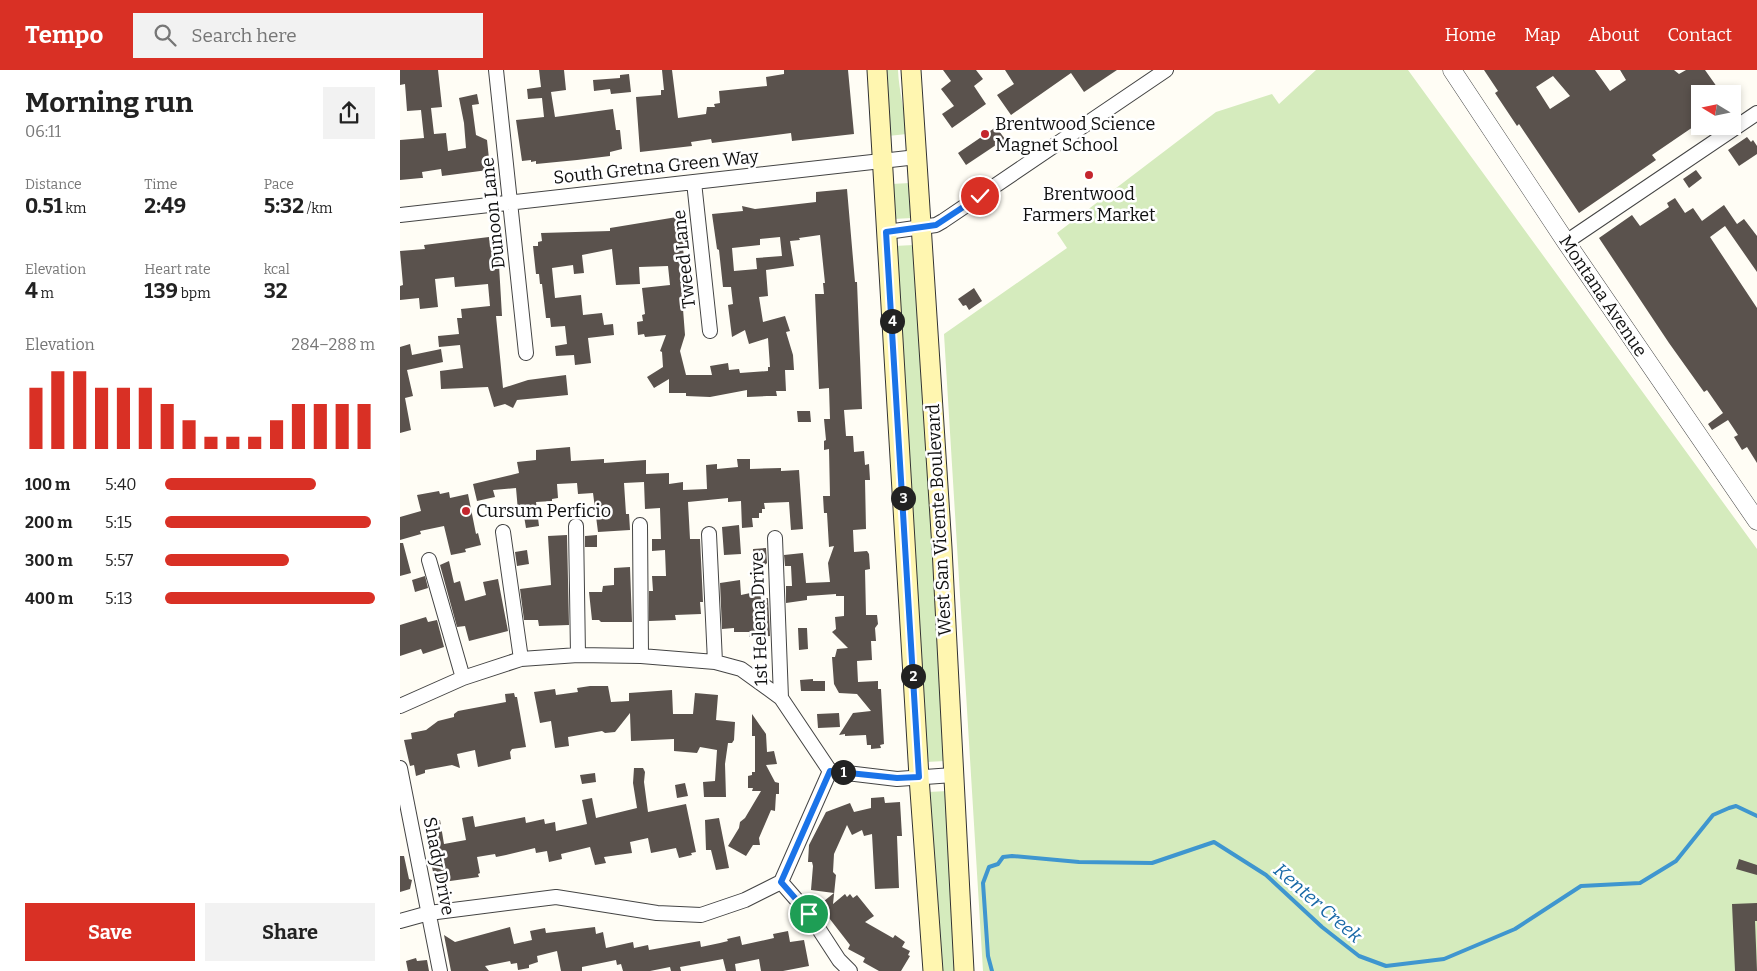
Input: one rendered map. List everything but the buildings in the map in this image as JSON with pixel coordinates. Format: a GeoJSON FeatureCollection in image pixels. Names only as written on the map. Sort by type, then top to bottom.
{"type":"FeatureCollection","features":[{"type":"Feature","properties":{"kind":"main road","name":"West San Vicente Boulevard"},"geometry":{"type":"LineString","coordinates":[[877,70],[919,777],[933,971]]}},
{"type":"Feature","properties":{"kind":"main road","name":"West San Vicente Boulevard"},"geometry":{"type":"LineString","coordinates":[[911,70],[942,548],[964,971]]}},
{"type":"Feature","properties":{"kind":"street","name":"Dunoon Lane"},"geometry":{"type":"LineString","coordinates":[[496,70],[526,353]]}},
{"type":"Feature","properties":{"kind":"street"},"geometry":{"type":"LineString","coordinates":[[886,232],[921,228],[936,225],[943,221],[1166,70]]}},
{"type":"Feature","properties":{"kind":"street","name":"Montana Avenue"},"geometry":{"type":"LineString","coordinates":[[1452,70],[1566,242],[1757,522]]}},
{"type":"Feature","properties":{"kind":"street"},"geometry":{"type":"LineString","coordinates":[[1566,242],[1757,112]]}},
{"type":"Feature","properties":{"kind":"street","name":"South Gretna Green Way"},"geometry":{"type":"LineString","coordinates":[[400,215],[917,157]]}},
{"type":"Feature","properties":{"kind":"street","name":"Tweed Lane"},"geometry":{"type":"LineString","coordinates":[[694,182],[710,331]]}},
{"type":"Feature","properties":{"kind":"street"},"geometry":{"type":"LineString","coordinates":[[640,525],[641,656]]}},
{"type":"Feature","properties":{"kind":"street"},"geometry":{"type":"LineString","coordinates":[[576,526],[578,655]]}},
{"type":"Feature","properties":{"kind":"street"},"geometry":{"type":"LineString","coordinates":[[503,532],[521,659]]}},
{"type":"Feature","properties":{"kind":"street"},"geometry":{"type":"LineString","coordinates":[[709,534],[715,662]]}},
{"type":"Feature","properties":{"kind":"street","name":"1st Helena Drive"},"geometry":{"type":"LineString","coordinates":[[775,538],[781,698]]}},
{"type":"Feature","properties":{"kind":"street"},"geometry":{"type":"LineString","coordinates":[[429,560],[462,678]]}},
{"type":"Feature","properties":{"kind":"street"},"geometry":{"type":"LineString","coordinates":[[401,702],[462,678],[521,659],[578,655],[641,656],[715,662],[741,669],[781,698],[830,771]]}},
{"type":"Feature","properties":{"kind":"street","name":"Shady Drive"},"geometry":{"type":"LineString","coordinates":[[400,768],[440,971]]}},
{"type":"Feature","properties":{"kind":"street"},"geometry":{"type":"LineString","coordinates":[[830,771],[897,778],[953,775]]}},
{"type":"Feature","properties":{"kind":"street"},"geometry":{"type":"LineString","coordinates":[[400,921],[429,913],[556,897],[657,913],[701,915],[745,900],[781,882],[830,771]]}},
{"type":"Feature","properties":{"kind":"street"},"geometry":{"type":"LineString","coordinates":[[781,882],[809,914],[842,966],[850,971]]}},
{"type":"Feature","properties":{"kind":"green space"},"geometry":{"type":"Polygon","coordinates":[[[884,70],[898,70],[907,134],[888,136],[884,70]]]}},
{"type":"Feature","properties":{"kind":"green space"},"geometry":{"type":"Polygon","coordinates":[[[1316,70],[1408,70],[1757,549],[1757,971],[983,971],[944,334],[1067,248],[1057,233],[1216,112],[1272,94],[1279,104],[1316,70]]]}},
{"type":"Feature","properties":{"kind":"green space"},"geometry":{"type":"Polygon","coordinates":[[[910,183],[912,218],[893,219],[891,184],[910,183]]]}},
{"type":"Feature","properties":{"kind":"green space"},"geometry":{"type":"Polygon","coordinates":[[[914,245],[945,761],[926,762],[894,246],[914,245]]]}},
{"type":"Feature","properties":{"kind":"green space"},"geometry":{"type":"Polygon","coordinates":[[[948,791],[958,971],[938,971],[928,792],[948,791]]]}},
{"type":"Feature","properties":{"kind":"waterway","name":"Kenter Creek"},"geometry":{"type":"LineString","coordinates":[[992,971],[988,956],[983,883],[989,867],[998,864],[1003,857],[1012,856],[1079,862],[1152,863],[1214,842],[1266,875],[1322,927],[1359,956],[1386,966],[1444,959],[1515,929],[1581,886],[1640,883],[1676,861],[1713,815],[1736,806],[1757,816]]}},
{"type":"Feature","properties":{"kind":"place","name":"Brentwood Science Magnet School"},"geometry":{"type":"Point","coordinates":[985,134]}},
{"type":"Feature","properties":{"kind":"place","name":"Brentwood Farmers Market"},"geometry":{"type":"Point","coordinates":[1089,175]}},
{"type":"Feature","properties":{"kind":"place","name":"Cursum Perficio"},"geometry":{"type":"Point","coordinates":[466,511]}},
{"type":"Feature","properties":{"kind":"route"},"geometry":{"type":"LineString","coordinates":[[809,914],[781,882],[830,771],[897,778],[919,777],[886,232],[936,225],[980,196]]}}]}
